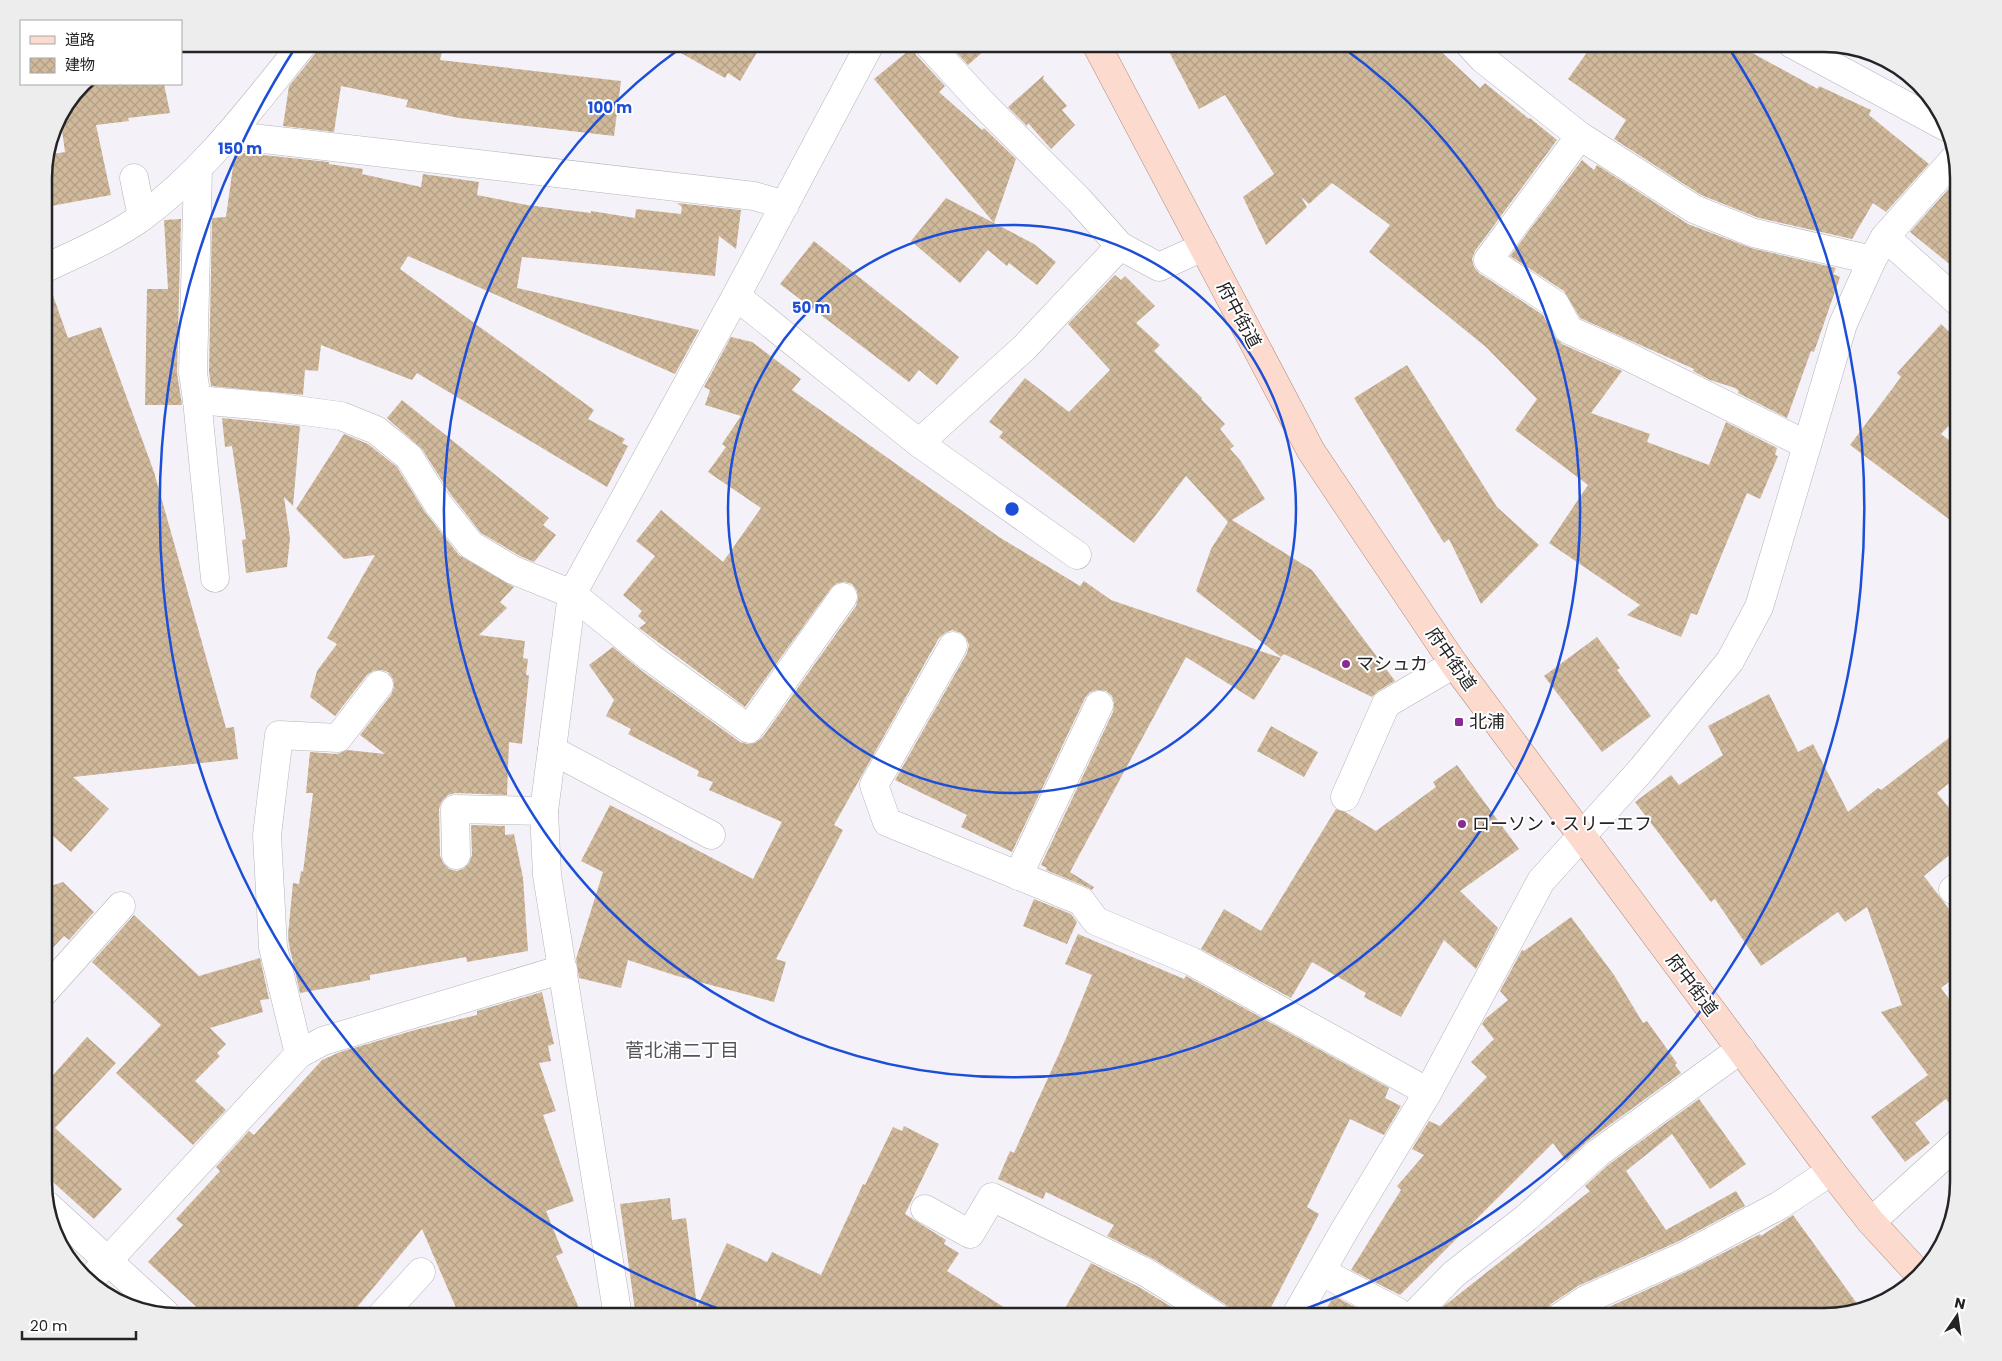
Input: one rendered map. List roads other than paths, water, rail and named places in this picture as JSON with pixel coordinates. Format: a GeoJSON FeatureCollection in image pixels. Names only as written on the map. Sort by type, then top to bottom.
{"type":"FeatureCollection","features":[{"type":"Feature","properties":{"kind":"main road","name":"府中街道"},"geometry":{"type":"LineString","coordinates":[[1100,52],[1311,451],[1454,664],[1581,837],[1831,1171],[1871,1222],[1915,1269]]}},
{"type":"Feature","properties":{"kind":"street"},"geometry":{"type":"LineString","coordinates":[[53,265],[105,239],[142,217],[198,169],[296,52]]}},
{"type":"Feature","properties":{"kind":"street"},"geometry":{"type":"LineString","coordinates":[[617,1308],[547,875],[544,811],[572,594],[736,296],[866,52]]}},
{"type":"Feature","properties":{"kind":"street"},"geometry":{"type":"LineString","coordinates":[[935,52],[982,103],[1079,200],[1120,246],[1158,267],[1203,246]]}},
{"type":"Feature","properties":{"kind":"street"},"geometry":{"type":"LineString","coordinates":[[1476,52],[1482,59],[1580,136],[1694,209],[1754,233],[1878,248],[1950,297]]}},
{"type":"Feature","properties":{"kind":"street"},"geometry":{"type":"LineString","coordinates":[[1807,52],[1936,122]]}},
{"type":"Feature","properties":{"kind":"street"},"geometry":{"type":"LineString","coordinates":[[228,135],[754,196],[785,205]]}},
{"type":"Feature","properties":{"kind":"street"},"geometry":{"type":"LineString","coordinates":[[1580,136],[1488,260],[1555,304],[1569,330],[1623,354],[1807,445]]}},
{"type":"Feature","properties":{"kind":"street"},"geometry":{"type":"LineString","coordinates":[[1300,1308],[1344,1231],[1428,1092],[1541,881],[1642,769],[1730,661],[1759,607],[1844,324],[1878,248],[1948,166]]}},
{"type":"Feature","properties":{"kind":"street"},"geometry":{"type":"LineString","coordinates":[[198,169],[193,373],[215,578]]}},
{"type":"Feature","properties":{"kind":"street"},"geometry":{"type":"LineString","coordinates":[[134,178],[142,217]]}},
{"type":"Feature","properties":{"kind":"street"},"geometry":{"type":"LineString","coordinates":[[919,443],[1024,348],[1120,246]]}},
{"type":"Feature","properties":{"kind":"street"},"geometry":{"type":"LineString","coordinates":[[736,296],[919,443],[1076,555]]}},
{"type":"Feature","properties":{"kind":"street"},"geometry":{"type":"LineString","coordinates":[[197,400],[266,406],[341,416],[376,430],[409,458],[438,504],[472,545],[513,570],[572,594],[651,658],[749,729],[843,597]]}},
{"type":"Feature","properties":{"kind":"street"},"geometry":{"type":"LineString","coordinates":[[953,646],[874,785],[887,822],[1081,901],[1096,921],[1192,961],[1428,1092]]}},
{"type":"Feature","properties":{"kind":"street"},"geometry":{"type":"LineString","coordinates":[[1345,797],[1386,704],[1454,664]]}},
{"type":"Feature","properties":{"kind":"street"},"geometry":{"type":"LineString","coordinates":[[298,1054],[273,947],[267,834],[279,735],[338,738],[379,685]]}},
{"type":"Feature","properties":{"kind":"street"},"geometry":{"type":"LineString","coordinates":[[1018,876],[1099,705]]}},
{"type":"Feature","properties":{"kind":"street"},"geometry":{"type":"LineString","coordinates":[[552,750],[711,835]]}},
{"type":"Feature","properties":{"kind":"street"},"geometry":{"type":"LineString","coordinates":[[456,855],[455,809],[544,811]]}},
{"type":"Feature","properties":{"kind":"street"},"geometry":{"type":"LineString","coordinates":[[53,982],[121,906]]}},
{"type":"Feature","properties":{"kind":"street"},"geometry":{"type":"LineString","coordinates":[[99,1271],[298,1054],[323,1042],[563,969]]}},
{"type":"Feature","properties":{"kind":"street"},"geometry":{"type":"LineString","coordinates":[[1421,1308],[1454,1274],[1526,1218],[1598,1154],[1741,1049]]}},
{"type":"Feature","properties":{"kind":"street"},"geometry":{"type":"LineString","coordinates":[[1871,1222],[1950,1150]]}},
{"type":"Feature","properties":{"kind":"street"},"geometry":{"type":"LineString","coordinates":[[1573,1308],[1585,1300],[1684,1256],[1780,1204],[1831,1171]]}},
{"type":"Feature","properties":{"kind":"street"},"geometry":{"type":"LineString","coordinates":[[924,1209],[970,1234],[992,1196],[1147,1273],[1203,1308]]}},
{"type":"Feature","properties":{"kind":"street"},"geometry":{"type":"LineString","coordinates":[[58,1219],[99,1271],[152,1305]]}},
{"type":"Feature","properties":{"kind":"street"},"geometry":{"type":"LineString","coordinates":[[388,1308],[421,1272]]}},
{"type":"Feature","properties":{"kind":"street"},"geometry":{"type":"LineString","coordinates":[[1322,1272],[1390,1308]]}},
{"type":"Feature","properties":{"kind":"place","name":"マシュカ"},"geometry":{"type":"Point","coordinates":[1346,664]}},
{"type":"Feature","properties":{"kind":"place","name":"北浦"},"geometry":{"type":"Point","coordinates":[1459,722]}},
{"type":"Feature","properties":{"kind":"place","name":"ローソン・スリーエフ"},"geometry":{"type":"Point","coordinates":[1462,824]}},
{"type":"Feature","properties":{"kind":"district","name":"菅北浦二丁目"},"geometry":{"type":"Point","coordinates":[682,1050]}}]}
